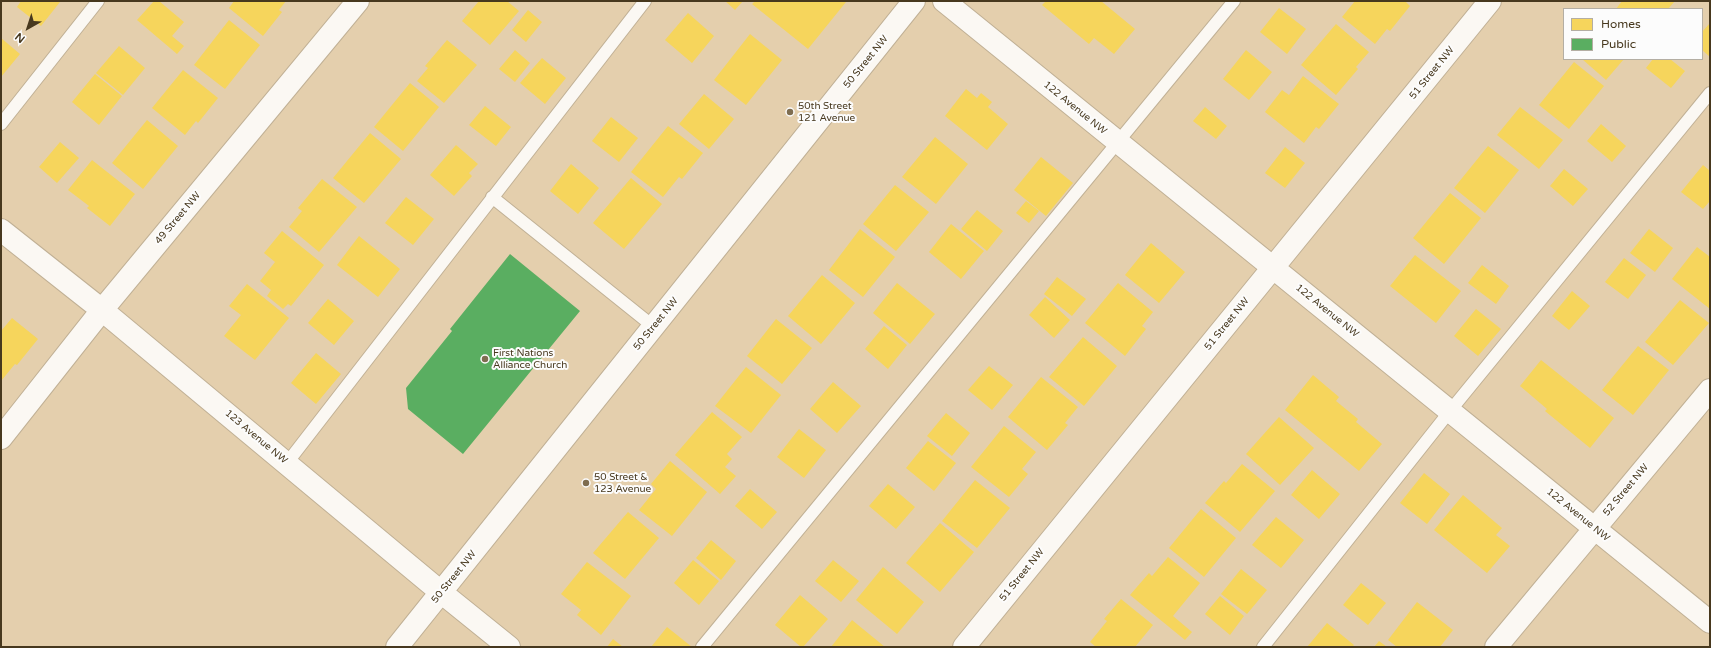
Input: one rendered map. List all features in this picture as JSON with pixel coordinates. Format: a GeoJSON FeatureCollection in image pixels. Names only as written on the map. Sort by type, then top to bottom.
{"type":"FeatureCollection","features":[{"type":"Feature","properties":{"kind":"street","name":"49 Street NW"},"geometry":{"type":"LineString","coordinates":[[1,438],[102,310],[358,1]]}},
{"type":"Feature","properties":{"kind":"street","name":"50 Street NW"},"geometry":{"type":"LineString","coordinates":[[398,647],[914,1]]}},
{"type":"Feature","properties":{"kind":"street","name":"122 Avenue NW"},"geometry":{"type":"LineString","coordinates":[[944,1],[1118,144],[1273,267],[1710,622]]}},
{"type":"Feature","properties":{"kind":"street","name":"51 Street NW"},"geometry":{"type":"LineString","coordinates":[[964,647],[1490,1]]}},
{"type":"Feature","properties":{"kind":"street","name":"123 Avenue NW"},"geometry":{"type":"LineString","coordinates":[[1,230],[102,310],[509,647]]}},
{"type":"Feature","properties":{"kind":"street","name":"52 Street NW"},"geometry":{"type":"LineString","coordinates":[[1496,647],[1710,390]]}},
{"type":"Feature","properties":{"kind":"lane"},"geometry":{"type":"LineString","coordinates":[[1,124],[98,1]]}},
{"type":"Feature","properties":{"kind":"lane"},"geometry":{"type":"LineString","coordinates":[[287,463],[645,1]]}},
{"type":"Feature","properties":{"kind":"lane"},"geometry":{"type":"LineString","coordinates":[[702,647],[1118,144],[1234,1]]}},
{"type":"Feature","properties":{"kind":"lane"},"geometry":{"type":"LineString","coordinates":[[1263,647],[1450,411],[1710,93]]}},
{"type":"Feature","properties":{"kind":"lane"},"geometry":{"type":"LineString","coordinates":[[492,198],[654,327]]}},
{"type":"Feature","properties":{"kind":"building: Homes"},"geometry":{"type":"Polygon","coordinates":[[[21,1],[60,2],[41,26],[17,7],[21,1]]]}},
{"type":"Feature","properties":{"kind":"building: Homes"},"geometry":{"type":"Polygon","coordinates":[[[154,1],[159,1],[184,22],[172,36],[184,46],[177,54],[137,20],[154,1]]]}},
{"type":"Feature","properties":{"kind":"building: Homes"},"geometry":{"type":"Polygon","coordinates":[[[234,1],[286,1],[279,10],[282,12],[263,36],[229,8],[234,1]]]}},
{"type":"Feature","properties":{"kind":"building: Homes"},"geometry":{"type":"Polygon","coordinates":[[[479,1],[507,1],[519,11],[490,45],[462,21],[479,1]]]}},
{"type":"Feature","properties":{"kind":"building: Homes"},"geometry":{"type":"Polygon","coordinates":[[[725,1],[743,1],[735,10],[725,1]]]}},
{"type":"Feature","properties":{"kind":"building: Homes"},"geometry":{"type":"Polygon","coordinates":[[[755,1],[846,2],[808,49],[752,4],[755,1]]]}},
{"type":"Feature","properties":{"kind":"building: Homes"},"geometry":{"type":"Polygon","coordinates":[[[1046,1],[1101,1],[1135,29],[1114,54],[1094,38],[1089,44],[1042,5],[1046,1]]]}},
{"type":"Feature","properties":{"kind":"building: Homes"},"geometry":{"type":"Polygon","coordinates":[[[1355,1],[1405,1],[1410,6],[1390,31],[1387,29],[1375,44],[1342,17],[1355,1]]]}},
{"type":"Feature","properties":{"kind":"building: Homes"},"geometry":{"type":"Polygon","coordinates":[[[1622,1],[1675,1],[1669,8],[1617,8],[1622,1]]]}},
{"type":"Feature","properties":{"kind":"building: Homes"},"geometry":{"type":"Polygon","coordinates":[[[1279,8],[1306,29],[1287,54],[1260,32],[1279,8]]]}},
{"type":"Feature","properties":{"kind":"building: Homes"},"geometry":{"type":"Polygon","coordinates":[[[528,10],[542,22],[526,42],[512,30],[528,10]]]}},
{"type":"Feature","properties":{"kind":"building: Homes"},"geometry":{"type":"Polygon","coordinates":[[[688,13],[714,36],[692,63],[665,40],[688,13]]]}},
{"type":"Feature","properties":{"kind":"building: Homes"},"geometry":{"type":"Polygon","coordinates":[[[229,20],[260,45],[225,89],[194,65],[229,20]]]}},
{"type":"Feature","properties":{"kind":"building: Homes"},"geometry":{"type":"Polygon","coordinates":[[[1710,23],[1710,57],[1703,51],[1703,31],[1710,23]]]}},
{"type":"Feature","properties":{"kind":"building: Homes"},"geometry":{"type":"Polygon","coordinates":[[[1336,24],[1369,52],[1356,67],[1358,69],[1336,95],[1301,65],[1336,24]]]}},
{"type":"Feature","properties":{"kind":"building: Homes"},"geometry":{"type":"Polygon","coordinates":[[[750,34],[782,60],[746,105],[714,80],[750,34]]]}},
{"type":"Feature","properties":{"kind":"building: Homes"},"geometry":{"type":"Polygon","coordinates":[[[1,38],[20,54],[1,77],[1,38]]]}},
{"type":"Feature","properties":{"kind":"building: Homes"},"geometry":{"type":"Polygon","coordinates":[[[447,40],[477,65],[444,103],[417,81],[428,68],[425,66],[447,40]]]}},
{"type":"Feature","properties":{"kind":"building: Homes"},"geometry":{"type":"Polygon","coordinates":[[[119,46],[145,68],[123,95],[96,73],[119,46]]]}},
{"type":"Feature","properties":{"kind":"building: Homes"},"geometry":{"type":"Polygon","coordinates":[[[515,50],[530,63],[515,82],[499,69],[515,50]]]}},
{"type":"Feature","properties":{"kind":"building: Homes"},"geometry":{"type":"Polygon","coordinates":[[[1246,50],[1272,72],[1249,100],[1223,79],[1246,50]]]}},
{"type":"Feature","properties":{"kind":"building: Homes"},"geometry":{"type":"Polygon","coordinates":[[[542,58],[566,78],[545,104],[520,83],[542,58]]]}},
{"type":"Feature","properties":{"kind":"building: Homes"},"geometry":{"type":"Polygon","coordinates":[[[1583,60],[1623,60],[1606,80],[1583,60]]]}},
{"type":"Feature","properties":{"kind":"building: Homes"},"geometry":{"type":"Polygon","coordinates":[[[1652,60],[1671,60],[1685,71],[1671,88],[1646,68],[1652,60]]]}},
{"type":"Feature","properties":{"kind":"building: Homes"},"geometry":{"type":"Polygon","coordinates":[[[1574,62],[1604,86],[1569,129],[1539,105],[1574,62]]]}},
{"type":"Feature","properties":{"kind":"building: Homes"},"geometry":{"type":"Polygon","coordinates":[[[183,70],[218,98],[198,123],[196,121],[185,135],[152,108],[183,70]]]}},
{"type":"Feature","properties":{"kind":"building: Homes"},"geometry":{"type":"Polygon","coordinates":[[[95,74],[122,96],[99,125],[72,102],[95,74]]]}},
{"type":"Feature","properties":{"kind":"building: Homes"},"geometry":{"type":"Polygon","coordinates":[[[1303,76],[1339,104],[1319,129],[1316,127],[1304,143],[1265,112],[1282,90],[1289,95],[1303,76]]]}},
{"type":"Feature","properties":{"kind":"building: Homes"},"geometry":{"type":"Polygon","coordinates":[[[410,83],[439,107],[403,151],[374,127],[410,83]]]}},
{"type":"Feature","properties":{"kind":"building: Homes"},"geometry":{"type":"Polygon","coordinates":[[[966,89],[977,98],[981,93],[992,102],[988,107],[1008,124],[987,150],[945,116],[966,89]]]}},
{"type":"Feature","properties":{"kind":"building: Homes"},"geometry":{"type":"Polygon","coordinates":[[[704,94],[734,119],[709,149],[679,124],[704,94]]]}},
{"type":"Feature","properties":{"kind":"building: Homes"},"geometry":{"type":"Polygon","coordinates":[[[485,106],[511,127],[496,146],[469,125],[485,106]]]}},
{"type":"Feature","properties":{"kind":"building: Homes"},"geometry":{"type":"Polygon","coordinates":[[[1205,107],[1227,126],[1216,139],[1193,121],[1205,107]]]}},
{"type":"Feature","properties":{"kind":"building: Homes"},"geometry":{"type":"Polygon","coordinates":[[[1520,107],[1563,140],[1539,169],[1497,135],[1520,107]]]}},
{"type":"Feature","properties":{"kind":"building: Homes"},"geometry":{"type":"Polygon","coordinates":[[[611,117],[638,138],[619,162],[592,141],[611,117]]]}},
{"type":"Feature","properties":{"kind":"building: Homes"},"geometry":{"type":"Polygon","coordinates":[[[147,120],[178,146],[143,189],[112,163],[147,120]]]}},
{"type":"Feature","properties":{"kind":"building: Homes"},"geometry":{"type":"Polygon","coordinates":[[[1601,124],[1626,146],[1612,162],[1587,141],[1601,124]]]}},
{"type":"Feature","properties":{"kind":"building: Homes"},"geometry":{"type":"Polygon","coordinates":[[[668,126],[703,153],[682,179],[679,177],[663,197],[631,172],[668,126]]]}},
{"type":"Feature","properties":{"kind":"building: Homes"},"geometry":{"type":"Polygon","coordinates":[[[370,133],[401,159],[364,203],[333,178],[370,133]]]}},
{"type":"Feature","properties":{"kind":"building: Homes"},"geometry":{"type":"Polygon","coordinates":[[[935,137],[968,164],[936,204],[902,177],[935,137]]]}},
{"type":"Feature","properties":{"kind":"building: Homes"},"geometry":{"type":"Polygon","coordinates":[[[60,142],[79,158],[57,183],[39,167],[60,142]]]}},
{"type":"Feature","properties":{"kind":"building: Homes"},"geometry":{"type":"Polygon","coordinates":[[[456,145],[478,164],[469,173],[472,176],[454,196],[430,175],[456,145]]]}},
{"type":"Feature","properties":{"kind":"building: Homes"},"geometry":{"type":"Polygon","coordinates":[[[1488,146],[1519,170],[1485,213],[1454,188],[1488,146]]]}},
{"type":"Feature","properties":{"kind":"building: Homes"},"geometry":{"type":"Polygon","coordinates":[[[1285,147],[1305,163],[1285,188],[1265,173],[1285,147]]]}},
{"type":"Feature","properties":{"kind":"building: Homes"},"geometry":{"type":"Polygon","coordinates":[[[1041,157],[1073,183],[1046,216],[1014,190],[1041,157]]]}},
{"type":"Feature","properties":{"kind":"building: Homes"},"geometry":{"type":"Polygon","coordinates":[[[92,160],[135,194],[110,226],[87,208],[89,206],[68,190],[92,160]]]}},
{"type":"Feature","properties":{"kind":"building: Homes"},"geometry":{"type":"Polygon","coordinates":[[[571,164],[599,188],[578,214],[550,191],[571,164]]]}},
{"type":"Feature","properties":{"kind":"building: Homes"},"geometry":{"type":"Polygon","coordinates":[[[1703,165],[1710,171],[1710,201],[1703,209],[1681,192],[1703,165]]]}},
{"type":"Feature","properties":{"kind":"building: Homes"},"geometry":{"type":"Polygon","coordinates":[[[1564,169],[1588,189],[1573,206],[1550,186],[1564,169]]]}},
{"type":"Feature","properties":{"kind":"building: Homes"},"geometry":{"type":"Polygon","coordinates":[[[631,178],[662,204],[624,249],[593,223],[631,178]]]}},
{"type":"Feature","properties":{"kind":"building: Homes"},"geometry":{"type":"Polygon","coordinates":[[[322,179],[357,207],[319,252],[289,227],[302,211],[298,208],[322,179]]]}},
{"type":"Feature","properties":{"kind":"building: Homes"},"geometry":{"type":"Polygon","coordinates":[[[895,185],[929,212],[896,251],[863,224],[895,185]]]}},
{"type":"Feature","properties":{"kind":"building: Homes"},"geometry":{"type":"Polygon","coordinates":[[[1450,193],[1481,218],[1444,264],[1413,238],[1450,193]]]}},
{"type":"Feature","properties":{"kind":"building: Homes"},"geometry":{"type":"Polygon","coordinates":[[[406,197],[434,219],[413,245],[385,223],[406,197]]]}},
{"type":"Feature","properties":{"kind":"building: Homes"},"geometry":{"type":"Polygon","coordinates":[[[1026,201],[1039,211],[1029,223],[1016,213],[1026,201]]]}},
{"type":"Feature","properties":{"kind":"building: Homes"},"geometry":{"type":"Polygon","coordinates":[[[977,210],[1003,231],[987,251],[961,229],[977,210]]]}},
{"type":"Feature","properties":{"kind":"building: Homes"},"geometry":{"type":"Polygon","coordinates":[[[951,224],[984,251],[961,279],[929,252],[951,224]]]}},
{"type":"Feature","properties":{"kind":"building: Homes"},"geometry":{"type":"Polygon","coordinates":[[[860,229],[895,257],[863,297],[829,270],[860,229]]]}},
{"type":"Feature","properties":{"kind":"building: Homes"},"geometry":{"type":"Polygon","coordinates":[[[1649,229],[1673,248],[1655,272],[1630,253],[1649,229]]]}},
{"type":"Feature","properties":{"kind":"building: Homes"},"geometry":{"type":"Polygon","coordinates":[[[282,231],[324,265],[291,306],[288,304],[283,309],[267,296],[271,290],[260,281],[275,262],[264,253],[282,231]]]}},
{"type":"Feature","properties":{"kind":"building: Homes"},"geometry":{"type":"Polygon","coordinates":[[[359,236],[400,269],[378,297],[337,265],[359,236]]]}},
{"type":"Feature","properties":{"kind":"building: Homes"},"geometry":{"type":"Polygon","coordinates":[[[1151,243],[1185,272],[1159,303],[1125,275],[1151,243]]]}},
{"type":"Feature","properties":{"kind":"building: Homes"},"geometry":{"type":"Polygon","coordinates":[[[1697,247],[1710,257],[1710,309],[1672,279],[1697,247]]]}},
{"type":"Feature","properties":{"kind":"building: Homes"},"geometry":{"type":"Polygon","coordinates":[[[1415,255],[1461,291],[1436,323],[1390,286],[1415,255]]]}},
{"type":"Feature","properties":{"kind":"building: Homes"},"geometry":{"type":"Polygon","coordinates":[[[1624,258],[1646,275],[1628,299],[1605,282],[1624,258]]]}},
{"type":"Feature","properties":{"kind":"building: Homes"},"geometry":{"type":"Polygon","coordinates":[[[1482,265],[1509,286],[1496,304],[1468,283],[1482,265]]]}},
{"type":"Feature","properties":{"kind":"building: Homes"},"geometry":{"type":"Polygon","coordinates":[[[822,275],[855,303],[821,344],[788,316],[822,275]]]}},
{"type":"Feature","properties":{"kind":"building: Homes"},"geometry":{"type":"Polygon","coordinates":[[[1057,277],[1086,299],[1072,316],[1044,294],[1057,277]]]}},
{"type":"Feature","properties":{"kind":"building: Homes"},"geometry":{"type":"Polygon","coordinates":[[[897,283],[935,314],[910,344],[873,313],[897,283]]]}},
{"type":"Feature","properties":{"kind":"building: Homes"},"geometry":{"type":"Polygon","coordinates":[[[1118,283],[1153,312],[1142,326],[1146,329],[1125,356],[1085,323],[1118,283]]]}},
{"type":"Feature","properties":{"kind":"building: Homes"},"geometry":{"type":"Polygon","coordinates":[[[247,284],[289,318],[255,360],[224,336],[241,315],[229,306],[247,284]]]}},
{"type":"Feature","properties":{"kind":"building: Homes"},"geometry":{"type":"Polygon","coordinates":[[[1572,291],[1590,306],[1569,330],[1552,316],[1572,291]]]}},
{"type":"Feature","properties":{"kind":"building: Homes"},"geometry":{"type":"Polygon","coordinates":[[[1045,297],[1070,320],[1054,338],[1029,315],[1045,297]]]}},
{"type":"Feature","properties":{"kind":"building: Homes"},"geometry":{"type":"Polygon","coordinates":[[[328,299],[354,321],[334,345],[308,323],[328,299]]]}},
{"type":"Feature","properties":{"kind":"building: Homes"},"geometry":{"type":"Polygon","coordinates":[[[1680,300],[1709,323],[1673,365],[1645,342],[1680,300]]]}},
{"type":"Feature","properties":{"kind":"building: Homes"},"geometry":{"type":"Polygon","coordinates":[[[1476,309],[1501,329],[1478,356],[1454,336],[1476,309]]]}},
{"type":"Feature","properties":{"kind":"building: Homes"},"geometry":{"type":"Polygon","coordinates":[[[12,318],[38,339],[17,365],[15,364],[1,381],[1,331],[12,318]]]}},
{"type":"Feature","properties":{"kind":"building: Homes"},"geometry":{"type":"Polygon","coordinates":[[[776,319],[812,348],[782,384],[747,356],[776,319]]]}},
{"type":"Feature","properties":{"kind":"building: Homes"},"geometry":{"type":"Polygon","coordinates":[[[884,326],[907,345],[888,369],[865,349],[884,326]]]}},
{"type":"Feature","properties":{"kind":"building: Homes"},"geometry":{"type":"Polygon","coordinates":[[[1083,337],[1117,366],[1084,406],[1049,377],[1083,337]]]}},
{"type":"Feature","properties":{"kind":"building: Homes"},"geometry":{"type":"Polygon","coordinates":[[[1638,346],[1669,370],[1633,415],[1602,390],[1638,346]]]}},
{"type":"Feature","properties":{"kind":"building: Homes"},"geometry":{"type":"Polygon","coordinates":[[[316,353],[341,374],[316,404],[291,383],[316,353]]]}},
{"type":"Feature","properties":{"kind":"building: Homes"},"geometry":{"type":"Polygon","coordinates":[[[1541,360],[1614,418],[1590,448],[1545,411],[1547,409],[1520,386],[1541,360]]]}},
{"type":"Feature","properties":{"kind":"building: Homes"},"geometry":{"type":"Polygon","coordinates":[[[989,366],[1013,385],[992,410],[968,390],[989,366]]]}},
{"type":"Feature","properties":{"kind":"building: Homes"},"geometry":{"type":"Polygon","coordinates":[[[746,367],[781,395],[751,433],[715,406],[746,367]]]}},
{"type":"Feature","properties":{"kind":"building: Homes"},"geometry":{"type":"Polygon","coordinates":[[[1313,375],[1339,397],[1336,401],[1358,419],[1356,422],[1382,444],[1359,471],[1285,410],[1313,375]]]}},
{"type":"Feature","properties":{"kind":"building: Homes"},"geometry":{"type":"Polygon","coordinates":[[[1041,377],[1078,407],[1065,423],[1068,425],[1047,450],[1008,417],[1041,377]]]}},
{"type":"Feature","properties":{"kind":"building: Homes"},"geometry":{"type":"Polygon","coordinates":[[[833,382],[861,406],[837,433],[810,409],[833,382]]]}},
{"type":"Feature","properties":{"kind":"building: Homes"},"geometry":{"type":"Polygon","coordinates":[[[712,412],[742,437],[727,454],[732,459],[725,467],[736,476],[720,494],[675,455],[712,412]]]}},
{"type":"Feature","properties":{"kind":"building: Homes"},"geometry":{"type":"Polygon","coordinates":[[[946,413],[970,433],[952,456],[927,436],[946,413]]]}},
{"type":"Feature","properties":{"kind":"building: Homes"},"geometry":{"type":"Polygon","coordinates":[[[1279,417],[1314,448],[1280,485],[1246,454],[1279,417]]]}},
{"type":"Feature","properties":{"kind":"building: Homes"},"geometry":{"type":"Polygon","coordinates":[[[1004,426],[1036,452],[1022,469],[1028,474],[1009,497],[971,467],[1004,426]]]}},
{"type":"Feature","properties":{"kind":"building: Homes"},"geometry":{"type":"Polygon","coordinates":[[[799,429],[826,450],[804,478],[777,457],[799,429]]]}},
{"type":"Feature","properties":{"kind":"building: Homes"},"geometry":{"type":"Polygon","coordinates":[[[928,441],[956,463],[934,491],[906,468],[928,441]]]}},
{"type":"Feature","properties":{"kind":"building: Homes"},"geometry":{"type":"Polygon","coordinates":[[[670,461],[707,492],[672,536],[639,510],[656,489],[651,484],[670,461]]]}},
{"type":"Feature","properties":{"kind":"building: Homes"},"geometry":{"type":"Polygon","coordinates":[[[1242,464],[1275,491],[1240,532],[1205,503],[1224,481],[1226,483],[1242,464]]]}},
{"type":"Feature","properties":{"kind":"building: Homes"},"geometry":{"type":"Polygon","coordinates":[[[1312,470],[1340,494],[1319,519],[1291,495],[1312,470]]]}},
{"type":"Feature","properties":{"kind":"building: Homes"},"geometry":{"type":"Polygon","coordinates":[[[1424,473],[1450,494],[1427,524],[1400,503],[1424,473]]]}},
{"type":"Feature","properties":{"kind":"building: Homes"},"geometry":{"type":"Polygon","coordinates":[[[975,480],[1010,508],[977,548],[942,521],[975,480]]]}},
{"type":"Feature","properties":{"kind":"building: Homes"},"geometry":{"type":"Polygon","coordinates":[[[888,484],[915,507],[896,529],[869,506],[888,484]]]}},
{"type":"Feature","properties":{"kind":"building: Homes"},"geometry":{"type":"Polygon","coordinates":[[[750,489],[777,512],[762,529],[735,506],[750,489]]]}},
{"type":"Feature","properties":{"kind":"building: Homes"},"geometry":{"type":"Polygon","coordinates":[[[1463,495],[1502,528],[1496,535],[1510,546],[1487,573],[1434,530],[1463,495]]]}},
{"type":"Feature","properties":{"kind":"building: Homes"},"geometry":{"type":"Polygon","coordinates":[[[1201,509],[1236,538],[1204,577],[1169,548],[1201,509]]]}},
{"type":"Feature","properties":{"kind":"building: Homes"},"geometry":{"type":"Polygon","coordinates":[[[628,512],[659,538],[625,579],[593,553],[628,512]]]}},
{"type":"Feature","properties":{"kind":"building: Homes"},"geometry":{"type":"Polygon","coordinates":[[[1276,517],[1304,540],[1281,568],[1252,545],[1276,517]]]}},
{"type":"Feature","properties":{"kind":"building: Homes"},"geometry":{"type":"Polygon","coordinates":[[[940,523],[974,552],[940,592],[906,563],[940,523]]]}},
{"type":"Feature","properties":{"kind":"building: Homes"},"geometry":{"type":"Polygon","coordinates":[[[711,540],[736,561],[721,580],[696,558],[711,540]]]}},
{"type":"Feature","properties":{"kind":"building: Homes"},"geometry":{"type":"Polygon","coordinates":[[[1168,557],[1200,583],[1173,616],[1192,632],[1185,640],[1130,595],[1149,573],[1152,576],[1168,557]]]}},
{"type":"Feature","properties":{"kind":"building: Homes"},"geometry":{"type":"Polygon","coordinates":[[[693,560],[719,581],[699,605],[674,583],[693,560]]]}},
{"type":"Feature","properties":{"kind":"building: Homes"},"geometry":{"type":"Polygon","coordinates":[[[833,560],[859,581],[841,602],[815,581],[833,560]]]}},
{"type":"Feature","properties":{"kind":"building: Homes"},"geometry":{"type":"Polygon","coordinates":[[[587,562],[631,596],[601,635],[577,615],[581,610],[561,594],[587,562]]]}},
{"type":"Feature","properties":{"kind":"building: Homes"},"geometry":{"type":"Polygon","coordinates":[[[883,567],[924,602],[897,634],[856,600],[883,567]]]}},
{"type":"Feature","properties":{"kind":"building: Homes"},"geometry":{"type":"Polygon","coordinates":[[[1241,569],[1267,590],[1247,614],[1221,594],[1241,569]]]}},
{"type":"Feature","properties":{"kind":"building: Homes"},"geometry":{"type":"Polygon","coordinates":[[[1361,583],[1386,603],[1368,625],[1343,605],[1361,583]]]}},
{"type":"Feature","properties":{"kind":"building: Homes"},"geometry":{"type":"Polygon","coordinates":[[[800,595],[828,619],[803,647],[801,647],[775,625],[800,595]]]}},
{"type":"Feature","properties":{"kind":"building: Homes"},"geometry":{"type":"Polygon","coordinates":[[[1220,596],[1244,616],[1230,635],[1205,614],[1220,596]]]}},
{"type":"Feature","properties":{"kind":"building: Homes"},"geometry":{"type":"Polygon","coordinates":[[[1121,599],[1153,625],[1135,647],[1096,647],[1090,642],[1107,621],[1104,619],[1121,599]]]}},
{"type":"Feature","properties":{"kind":"building: Homes"},"geometry":{"type":"Polygon","coordinates":[[[1417,602],[1453,630],[1440,647],[1397,647],[1388,640],[1417,602]]]}},
{"type":"Feature","properties":{"kind":"building: Homes"},"geometry":{"type":"Polygon","coordinates":[[[852,620],[885,647],[831,647],[852,620]]]}},
{"type":"Feature","properties":{"kind":"building: Homes"},"geometry":{"type":"Polygon","coordinates":[[[1327,623],[1354,645],[1352,647],[1307,647],[1327,623]]]}},
{"type":"Feature","properties":{"kind":"building: Homes"},"geometry":{"type":"Polygon","coordinates":[[[667,627],[692,647],[651,647],[667,627]]]}},
{"type":"Feature","properties":{"kind":"building: Homes"},"geometry":{"type":"Polygon","coordinates":[[[613,639],[623,647],[607,647],[613,639]]]}},
{"type":"Feature","properties":{"kind":"building: Homes"},"geometry":{"type":"Polygon","coordinates":[[[1379,641],[1387,647],[1374,647],[1379,641]]]}},
{"type":"Feature","properties":{"kind":"building: Public","name":"First Nations Alliance Church"},"geometry":{"type":"Polygon","coordinates":[[[510,254],[580,311],[463,454],[408,409],[406,388],[452,331],[450,329],[510,254]]]}},
{"type":"Feature","properties":{"kind":"place","name":"50th Street 121 Avenue"},"geometry":{"type":"Point","coordinates":[790,112]}},
{"type":"Feature","properties":{"kind":"place","name":"First Nations Alliance Church"},"geometry":{"type":"Point","coordinates":[485,359]}},
{"type":"Feature","properties":{"kind":"place","name":"50 Street & 123 Avenue"},"geometry":{"type":"Point","coordinates":[586,483]}}]}
